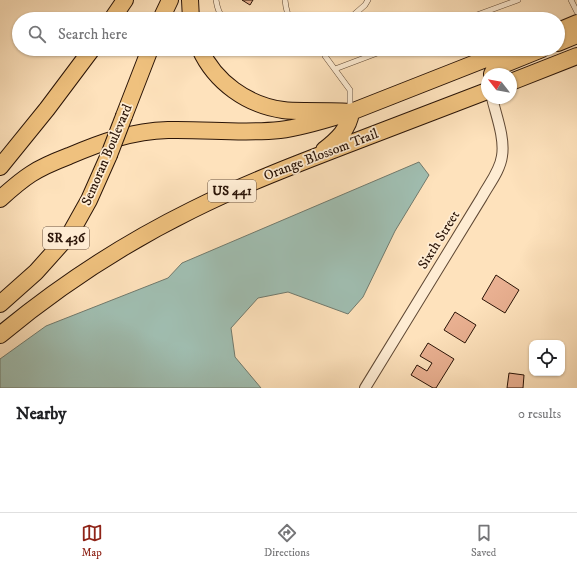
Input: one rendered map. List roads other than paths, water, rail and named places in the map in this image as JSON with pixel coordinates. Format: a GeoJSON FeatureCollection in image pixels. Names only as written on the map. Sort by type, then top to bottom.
{"type":"FeatureCollection","features":[{"type":"Feature","properties":{"kind":"main road"},"geometry":{"type":"LineString","coordinates":[[117,12],[125,0]]}},
{"type":"Feature","properties":{"kind":"main road"},"geometry":{"type":"LineString","coordinates":[[164,12],[170,0]]}},
{"type":"Feature","properties":{"kind":"main road"},"geometry":{"type":"LineString","coordinates":[[190,0],[191,12]]}},
{"type":"Feature","properties":{"kind":"main road"},"geometry":{"type":"LineString","coordinates":[[565,28],[577,23]]}},
{"type":"Feature","properties":{"kind":"main road"},"geometry":{"type":"LineString","coordinates":[[565,40],[577,35]]}},
{"type":"Feature","properties":{"kind":"main road"},"geometry":{"type":"LineString","coordinates":[[0,167],[47,109],[87,56]]}},
{"type":"Feature","properties":{"kind":"main road","name":"Semoran Boulevard"},"geometry":{"type":"LineString","coordinates":[[0,304],[36,272],[70,234],[89,200],[109,155],[147,56]]}},
{"type":"Feature","properties":{"kind":"main road"},"geometry":{"type":"LineString","coordinates":[[204,56],[213,71],[228,86],[261,105],[284,110],[351,112]]}},
{"type":"Feature","properties":{"kind":"main road"},"geometry":{"type":"LineString","coordinates":[[0,199],[31,174],[49,164],[108,140],[168,130],[256,131],[280,130],[304,126],[351,112],[493,56]]}},
{"type":"Feature","properties":{"kind":"main road"},"geometry":{"type":"LineString","coordinates":[[497,68],[525,56]]}},
{"type":"Feature","properties":{"kind":"main road"},"geometry":{"type":"LineString","coordinates":[[517,80],[577,56]]}},
{"type":"Feature","properties":{"kind":"main road","name":"Orange Blossom Trail"},"geometry":{"type":"LineString","coordinates":[[0,335],[28,312],[78,276],[170,221],[225,194],[315,157],[481,93]]}},
{"type":"Feature","properties":{"kind":"main road"},"geometry":{"type":"LineString","coordinates":[[315,157],[337,140],[346,128],[351,112]]}},
{"type":"Feature","properties":{"kind":"street","name":"Sixth Street"},"geometry":{"type":"LineString","coordinates":[[364,388],[482,197],[499,166],[503,144],[493,104]]}},
{"type":"Feature","properties":{"kind":"lane"},"geometry":{"type":"LineString","coordinates":[[216,0],[219,12]]}},
{"type":"Feature","properties":{"kind":"lane"},"geometry":{"type":"LineString","coordinates":[[285,0],[287,12]]}},
{"type":"Feature","properties":{"kind":"lane"},"geometry":{"type":"LineString","coordinates":[[357,12],[368,0]]}},
{"type":"Feature","properties":{"kind":"lane"},"geometry":{"type":"LineString","coordinates":[[485,12],[518,0]]}},
{"type":"Feature","properties":{"kind":"lane"},"geometry":{"type":"LineString","coordinates":[[571,0],[577,12]]}},
{"type":"Feature","properties":{"kind":"lane"},"geometry":{"type":"LineString","coordinates":[[325,56],[350,90],[351,112]]}},
{"type":"Feature","properties":{"kind":"lane"},"geometry":{"type":"LineString","coordinates":[[335,69],[369,56]]}}]}
